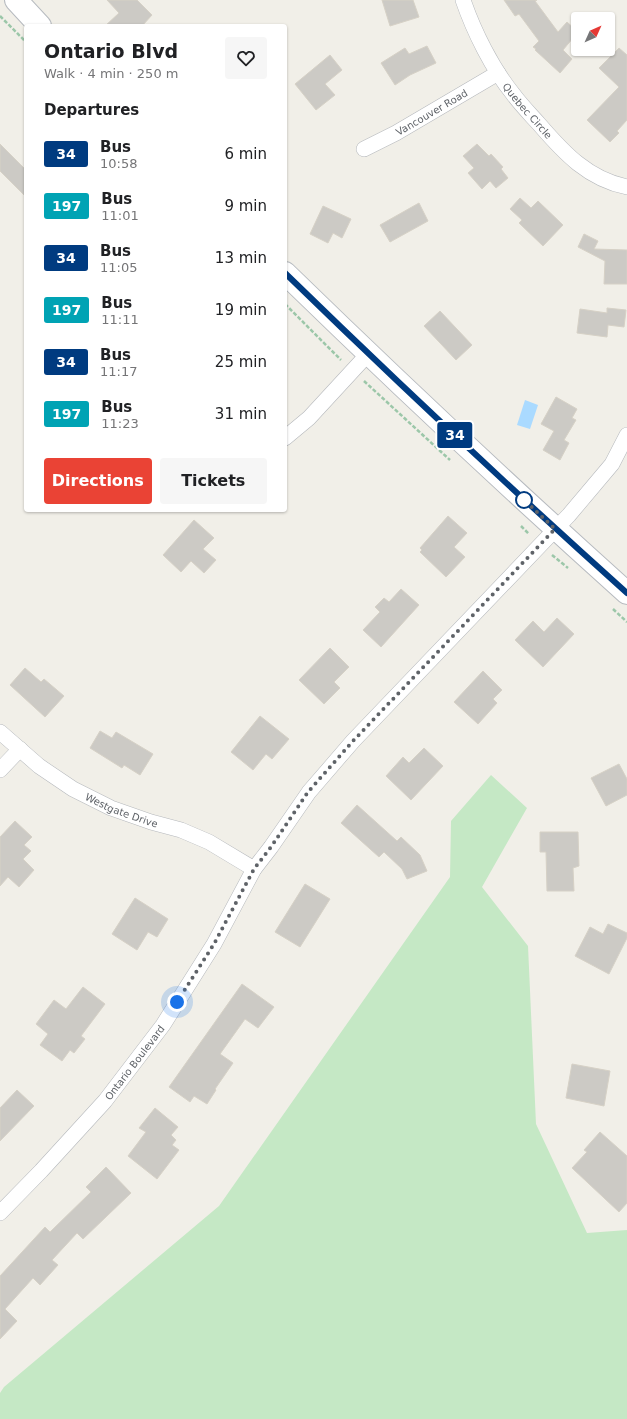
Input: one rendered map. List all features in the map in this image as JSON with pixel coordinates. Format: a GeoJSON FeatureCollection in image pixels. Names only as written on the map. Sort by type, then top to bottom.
{"type":"FeatureCollection","features":[{"type":"Feature","properties":{"kind":"main road"},"geometry":{"type":"LineString","coordinates":[[16,0],[38,24]]}},
{"type":"Feature","properties":{"kind":"main road"},"geometry":{"type":"LineString","coordinates":[[287,275],[368,354],[555,529],[627,593]]}},
{"type":"Feature","properties":{"kind":"street","name":"Quebec Circle"},"geometry":{"type":"LineString","coordinates":[[463,0],[485,51],[513,94],[572,160],[597,177],[627,187]]}},
{"type":"Feature","properties":{"kind":"street","name":"Vancouver Road"},"geometry":{"type":"LineString","coordinates":[[364,149],[396,133],[498,73]]}},
{"type":"Feature","properties":{"kind":"street"},"geometry":{"type":"LineString","coordinates":[[287,436],[308,418],[368,354]]}},
{"type":"Feature","properties":{"kind":"street","name":"Ontario Boulevard"},"geometry":{"type":"LineString","coordinates":[[0,1213],[41,1171],[105,1100],[163,1025],[214,944],[254,869],[271,847],[308,792],[353,741],[569,515],[612,464],[627,435]]}},
{"type":"Feature","properties":{"kind":"street","name":"Westgate Drive"},"geometry":{"type":"LineString","coordinates":[[0,732],[39,766],[73,789],[111,808],[151,822],[181,830],[209,842],[254,869]]}},
{"type":"Feature","properties":{"kind":"street"},"geometry":{"type":"LineString","coordinates":[[0,770],[20,749]]}},
{"type":"Feature","properties":{"kind":"path"},"geometry":{"type":"LineString","coordinates":[[0,16],[24,40]]}},
{"type":"Feature","properties":{"kind":"green space"},"geometry":{"type":"Polygon","coordinates":[[[491,775],[527,808],[482,887],[528,946],[536,1124],[587,1233],[627,1230],[627,1419],[0,1419],[0,1393],[4,1387],[219,1206],[450,877],[451,821],[491,775]]]}},
{"type":"Feature","properties":{"kind":"water"},"geometry":{"type":"Polygon","coordinates":[[[525,400],[538,405],[530,429],[517,425],[525,400]]]}},
{"type":"Feature","properties":{"kind":"building"},"geometry":{"type":"Polygon","coordinates":[[[107,0],[137,0],[152,15],[144,24],[107,24],[119,13],[107,0]]]}},
{"type":"Feature","properties":{"kind":"building"},"geometry":{"type":"Polygon","coordinates":[[[382,0],[413,0],[419,17],[390,26],[382,0]]]}},
{"type":"Feature","properties":{"kind":"building"},"geometry":{"type":"Polygon","coordinates":[[[504,0],[537,0],[535,1],[558,32],[567,22],[571,26],[571,40],[563,50],[572,59],[560,73],[535,50],[536,49],[533,47],[539,41],[519,14],[515,16],[504,0]]]}},
{"type":"Feature","properties":{"kind":"building"},"geometry":{"type":"Polygon","coordinates":[[[427,46],[436,63],[410,75],[395,85],[381,63],[405,48],[409,54],[427,46]]]}},
{"type":"Feature","properties":{"kind":"building"},"geometry":{"type":"Polygon","coordinates":[[[619,48],[627,55],[627,120],[617,131],[619,133],[610,142],[587,120],[619,87],[599,68],[611,56],[615,56],[615,52],[619,48]]]}},
{"type":"Feature","properties":{"kind":"building"},"geometry":{"type":"Polygon","coordinates":[[[330,55],[342,70],[325,84],[335,95],[316,110],[295,84],[330,55]]]}},
{"type":"Feature","properties":{"kind":"building"},"geometry":{"type":"Polygon","coordinates":[[[0,144],[24,168],[24,195],[0,171],[0,144]]]}},
{"type":"Feature","properties":{"kind":"building"},"geometry":{"type":"Polygon","coordinates":[[[477,144],[489,156],[491,154],[503,167],[501,169],[508,178],[496,188],[490,181],[482,189],[468,173],[474,168],[463,156],[477,144]]]}},
{"type":"Feature","properties":{"kind":"building"},"geometry":{"type":"Polygon","coordinates":[[[520,198],[531,208],[538,201],[563,225],[543,246],[519,223],[522,220],[510,209],[520,198]]]}},
{"type":"Feature","properties":{"kind":"building"},"geometry":{"type":"Polygon","coordinates":[[[419,203],[428,221],[390,242],[380,225],[419,203]]]}},
{"type":"Feature","properties":{"kind":"building"},"geometry":{"type":"Polygon","coordinates":[[[323,206],[351,219],[342,238],[333,233],[328,243],[310,234],[323,206]]]}},
{"type":"Feature","properties":{"kind":"building"},"geometry":{"type":"Polygon","coordinates":[[[584,234],[598,241],[594,249],[627,250],[627,284],[604,284],[605,261],[578,247],[584,234]]]}},
{"type":"Feature","properties":{"kind":"building"},"geometry":{"type":"Polygon","coordinates":[[[607,308],[626,310],[624,327],[608,325],[607,337],[577,333],[580,309],[607,313],[607,308]]]}},
{"type":"Feature","properties":{"kind":"building"},"geometry":{"type":"Polygon","coordinates":[[[440,311],[472,345],[456,360],[424,326],[440,311]]]}},
{"type":"Feature","properties":{"kind":"building"},"geometry":{"type":"Polygon","coordinates":[[[556,397],[577,409],[572,418],[576,420],[564,440],[569,443],[560,460],[543,450],[554,431],[541,424],[556,397]]]}},
{"type":"Feature","properties":{"kind":"building"},"geometry":{"type":"Polygon","coordinates":[[[448,516],[467,533],[454,547],[465,557],[446,577],[420,552],[422,550],[420,548],[448,516]]]}},
{"type":"Feature","properties":{"kind":"building"},"geometry":{"type":"Polygon","coordinates":[[[194,520],[214,538],[203,549],[216,560],[204,573],[191,561],[181,572],[163,555],[194,520]]]}},
{"type":"Feature","properties":{"kind":"building"},"geometry":{"type":"Polygon","coordinates":[[[401,589],[419,605],[381,647],[363,630],[380,612],[375,607],[384,598],[389,602],[401,589]]]}},
{"type":"Feature","properties":{"kind":"building"},"geometry":{"type":"Polygon","coordinates":[[[557,618],[574,634],[543,667],[515,640],[533,621],[544,632],[557,618]]]}},
{"type":"Feature","properties":{"kind":"building"},"geometry":{"type":"Polygon","coordinates":[[[330,648],[349,667],[334,682],[340,688],[324,704],[299,680],[330,648]]]}},
{"type":"Feature","properties":{"kind":"building"},"geometry":{"type":"Polygon","coordinates":[[[25,668],[41,682],[44,679],[64,696],[45,717],[10,685],[25,668]]]}},
{"type":"Feature","properties":{"kind":"building"},"geometry":{"type":"Polygon","coordinates":[[[483,671],[502,690],[493,699],[497,703],[478,724],[454,702],[483,671]]]}},
{"type":"Feature","properties":{"kind":"building"},"geometry":{"type":"Polygon","coordinates":[[[260,716],[289,739],[272,759],[266,754],[253,770],[231,752],[260,716]]]}},
{"type":"Feature","properties":{"kind":"building"},"geometry":{"type":"Polygon","coordinates":[[[100,731],[112,738],[116,732],[153,754],[140,775],[124,765],[122,768],[90,748],[100,731]]]}},
{"type":"Feature","properties":{"kind":"building"},"geometry":{"type":"Polygon","coordinates":[[[424,748],[443,766],[411,800],[386,776],[403,757],[409,763],[424,748]]]}},
{"type":"Feature","properties":{"kind":"building"},"geometry":{"type":"Polygon","coordinates":[[[619,764],[627,779],[627,795],[606,806],[591,778],[619,764]]]}},
{"type":"Feature","properties":{"kind":"building"},"geometry":{"type":"Polygon","coordinates":[[[357,805],[397,841],[401,837],[420,855],[427,871],[407,879],[402,869],[384,852],[379,857],[341,823],[357,805]]]}},
{"type":"Feature","properties":{"kind":"building"},"geometry":{"type":"Polygon","coordinates":[[[15,821],[32,837],[24,845],[31,851],[23,859],[34,870],[19,887],[8,877],[0,886],[0,837],[15,821]]]}},
{"type":"Feature","properties":{"kind":"building"},"geometry":{"type":"Polygon","coordinates":[[[540,832],[578,832],[579,866],[573,868],[574,891],[547,891],[546,852],[540,852],[540,832]]]}},
{"type":"Feature","properties":{"kind":"building"},"geometry":{"type":"Polygon","coordinates":[[[305,884],[330,899],[300,947],[275,932],[305,884]]]}},
{"type":"Feature","properties":{"kind":"building"},"geometry":{"type":"Polygon","coordinates":[[[135,898],[168,919],[157,937],[148,932],[137,950],[112,934],[135,898]]]}},
{"type":"Feature","properties":{"kind":"building"},"geometry":{"type":"Polygon","coordinates":[[[608,924],[627,933],[627,938],[609,974],[575,956],[590,927],[603,934],[608,924]]]}},
{"type":"Feature","properties":{"kind":"building"},"geometry":{"type":"Polygon","coordinates":[[[242,984],[274,1007],[258,1028],[245,1019],[220,1054],[233,1063],[215,1089],[216,1090],[207,1104],[194,1096],[190,1102],[169,1087],[242,984]]]}},
{"type":"Feature","properties":{"kind":"building"},"geometry":{"type":"Polygon","coordinates":[[[83,987],[105,1004],[81,1036],[85,1039],[74,1053],[70,1050],[62,1061],[40,1045],[48,1034],[36,1024],[54,1000],[66,1009],[83,987]]]}},
{"type":"Feature","properties":{"kind":"building"},"geometry":{"type":"Polygon","coordinates":[[[572,1064],[610,1071],[604,1106],[566,1098],[572,1064]]]}},
{"type":"Feature","properties":{"kind":"building"},"geometry":{"type":"Polygon","coordinates":[[[17,1090],[34,1106],[0,1141],[0,1108],[17,1090]]]}},
{"type":"Feature","properties":{"kind":"building"},"geometry":{"type":"Polygon","coordinates":[[[155,1108],[178,1127],[171,1135],[176,1140],[172,1145],[179,1150],[157,1179],[128,1156],[146,1132],[139,1128],[155,1108]]]}},
{"type":"Feature","properties":{"kind":"building"},"geometry":{"type":"Polygon","coordinates":[[[600,1132],[627,1156],[627,1203],[619,1212],[572,1168],[587,1152],[584,1150],[600,1132]]]}},
{"type":"Feature","properties":{"kind":"building"},"geometry":{"type":"Polygon","coordinates":[[[106,1167],[131,1193],[83,1239],[77,1233],[52,1260],[58,1265],[40,1285],[33,1278],[5,1309],[17,1321],[0,1339],[0,1276],[45,1227],[50,1232],[91,1192],[86,1187],[106,1167]]]}},
{"type":"Feature","properties":{"kind":"bus line","name":"34"},"geometry":{"type":"LineString","coordinates":[[287,275],[368,354],[555,529],[627,593]]}},
{"type":"Feature","properties":{"kind":"route"},"geometry":{"type":"LineString","coordinates":[[177,1002],[214,944],[254,869],[271,847],[308,792],[353,741],[555,529],[520,496],[524,500]]}}]}
